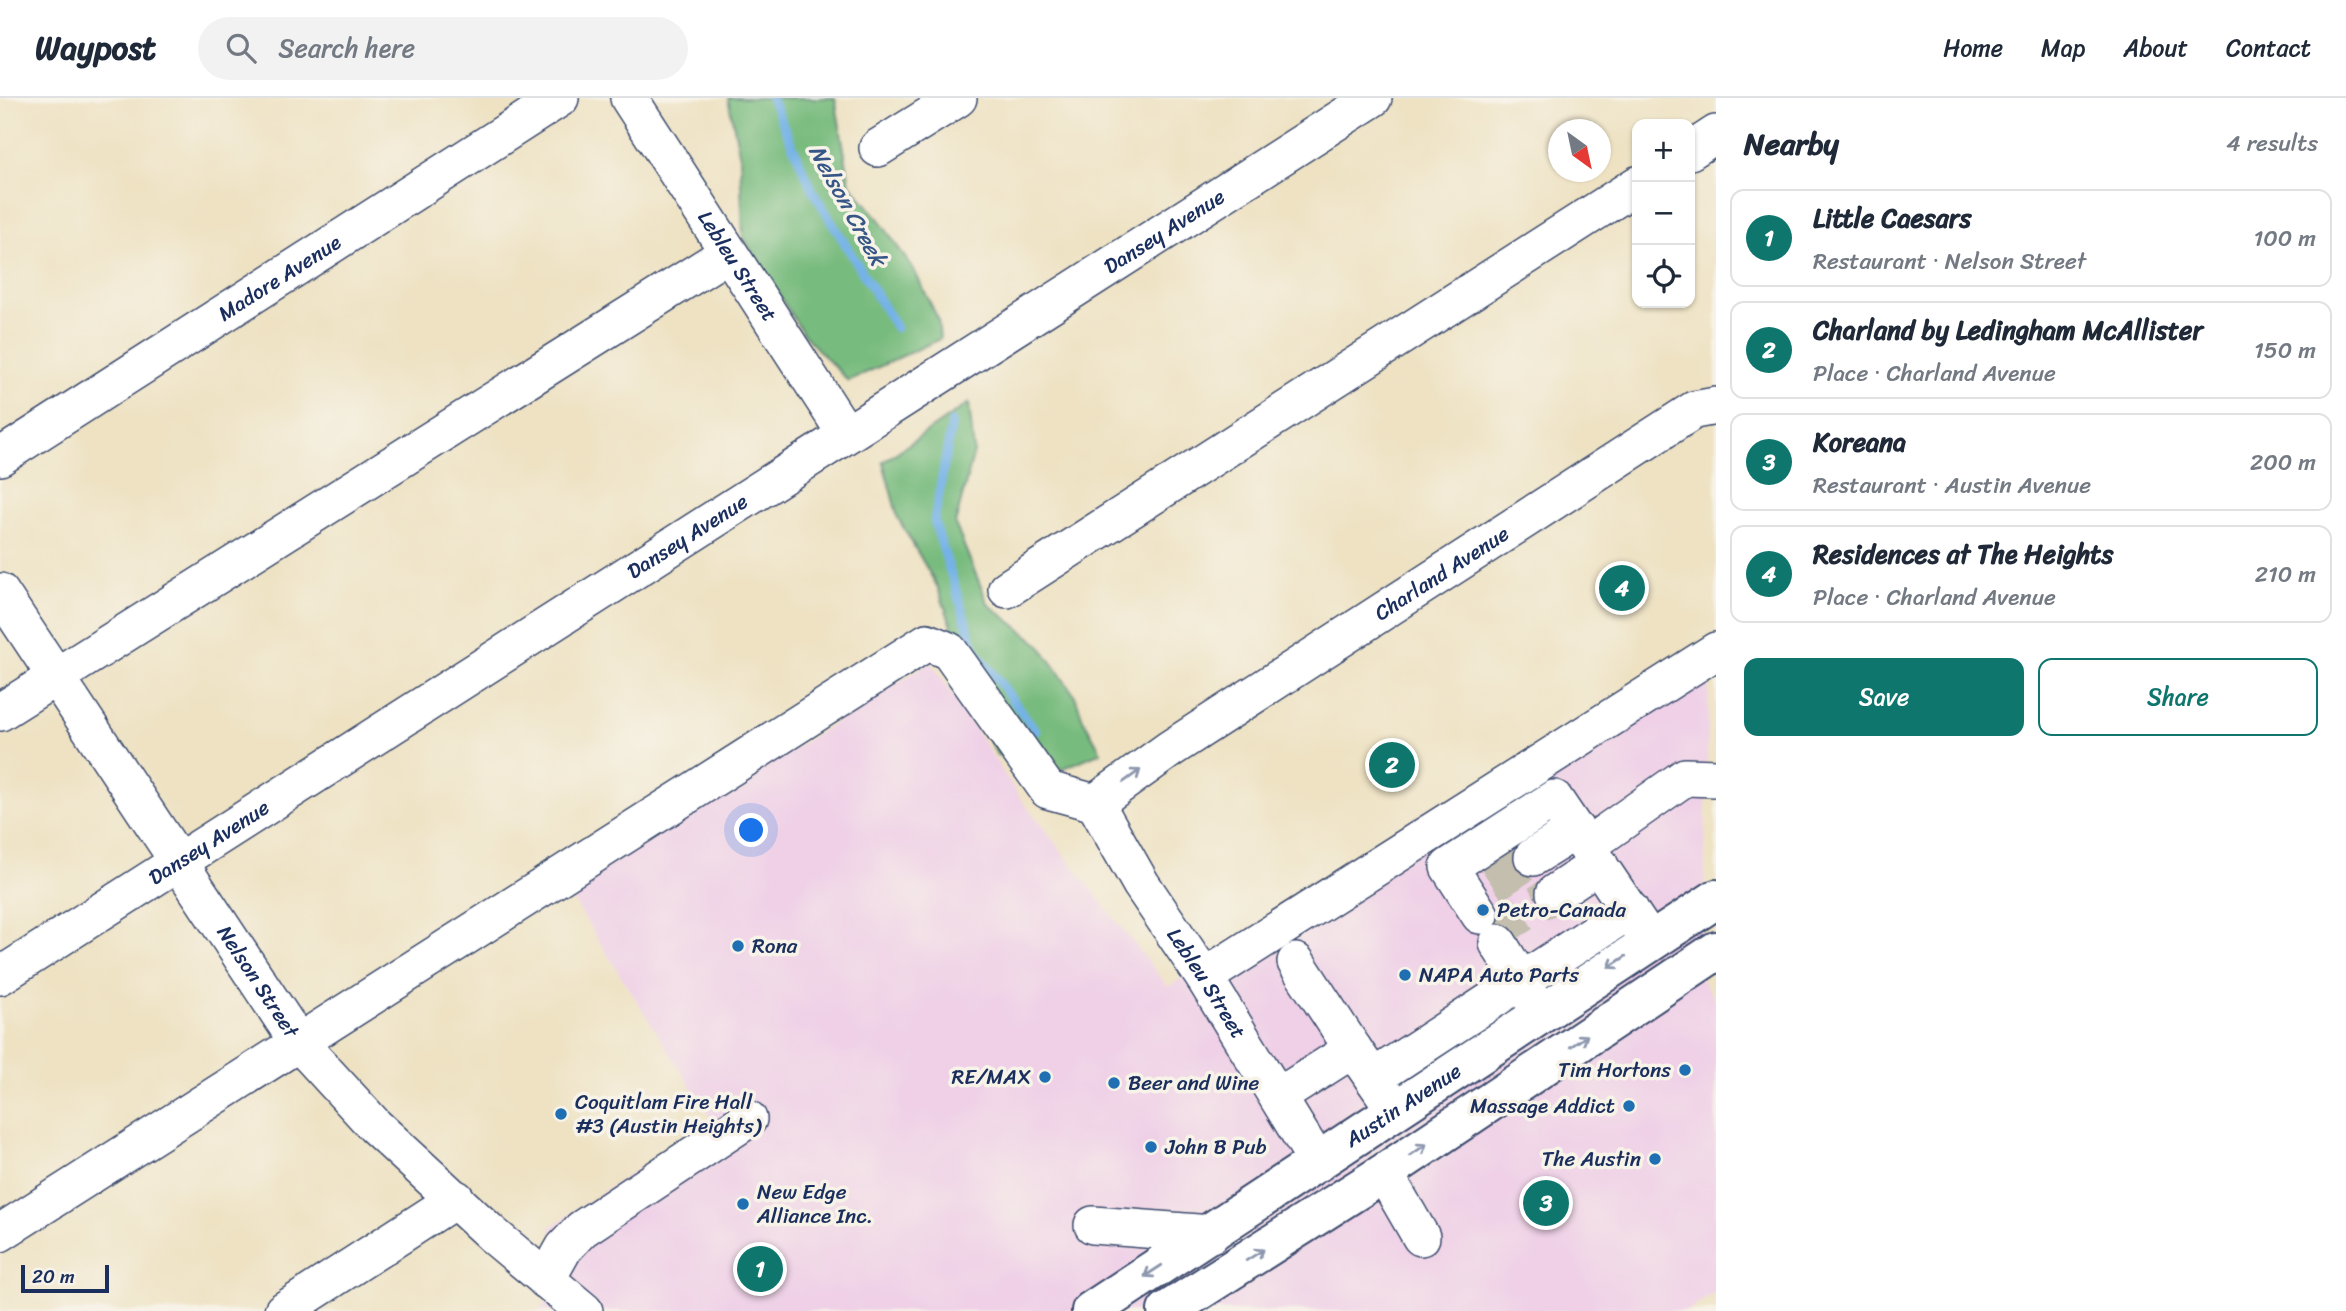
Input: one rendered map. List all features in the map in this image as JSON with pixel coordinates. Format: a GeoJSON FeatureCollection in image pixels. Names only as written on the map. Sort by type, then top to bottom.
{"type":"FeatureCollection","features":[{"type":"Feature","properties":{"kind":"main road","name":"Austin Avenue"},"geometry":{"type":"LineString","coordinates":[[1091,1311],[1395,1111],[1531,997],[1640,926],[1716,899]]}},
{"type":"Feature","properties":{"kind":"main road"},"geometry":{"type":"LineString","coordinates":[[1167,1311],[1384,1173],[1716,951]]}},
{"type":"Feature","properties":{"kind":"main road"},"geometry":{"type":"LineString","coordinates":[[1318,1163],[1324,1185],[1320,1214]]}},
{"type":"Feature","properties":{"kind":"street","name":"Madore Avenue"},"geometry":{"type":"LineString","coordinates":[[0,457],[560,98]]}},
{"type":"Feature","properties":{"kind":"street","name":"Lebleu Street"},"geometry":{"type":"LineString","coordinates":[[629,98],[846,434]]}},
{"type":"Feature","properties":{"kind":"street"},"geometry":{"type":"LineString","coordinates":[[878,148],[958,98]]}},
{"type":"Feature","properties":{"kind":"street","name":"Dansey Avenue"},"geometry":{"type":"LineString","coordinates":[[0,976],[1373,98]]}},
{"type":"Feature","properties":{"kind":"street"},"geometry":{"type":"LineString","coordinates":[[1695,148],[1716,134]]}},
{"type":"Feature","properties":{"kind":"street"},"geometry":{"type":"LineString","coordinates":[[1007,589],[1632,188]]}},
{"type":"Feature","properties":{"kind":"street"},"geometry":{"type":"LineString","coordinates":[[0,712],[727,253]]}},
{"type":"Feature","properties":{"kind":"street","name":"Charland Avenue"},"geometry":{"type":"LineString","coordinates":[[1095,803],[1170,749],[1694,410],[1716,406]]}},
{"type":"Feature","properties":{"kind":"street","name":"Nelson Street"},"geometry":{"type":"LineString","coordinates":[[0,592],[298,1042],[375,1126],[584,1311]]}},
{"type":"Feature","properties":{"kind":"street"},"geometry":{"type":"LineString","coordinates":[[0,1233],[927,642],[950,651],[1048,790],[1095,803]]}},
{"type":"Feature","properties":{"kind":"street"},"geometry":{"type":"LineString","coordinates":[[1204,977],[1716,652]]}},
{"type":"Feature","properties":{"kind":"street"},"geometry":{"type":"LineString","coordinates":[[1555,893],[1587,847],[1685,777],[1716,778]]}},
{"type":"Feature","properties":{"kind":"street"},"geometry":{"type":"LineString","coordinates":[[1278,1097],[1531,997],[1485,910],[1449,867],[1554,799],[1640,926]]}},
{"type":"Feature","properties":{"kind":"street","name":"Lebleu Street"},"geometry":{"type":"LineString","coordinates":[[1095,803],[1141,884],[1204,977],[1318,1163]]}},
{"type":"Feature","properties":{"kind":"street"},"geometry":{"type":"LineString","coordinates":[[1533,857],[1587,847]]}},
{"type":"Feature","properties":{"kind":"street"},"geometry":{"type":"LineString","coordinates":[[1296,962],[1395,1111]]}},
{"type":"Feature","properties":{"kind":"street"},"geometry":{"type":"LineString","coordinates":[[546,1280],[564,1248],[582,1229],[748,1119]]}},
{"type":"Feature","properties":{"kind":"street"},"geometry":{"type":"LineString","coordinates":[[1384,1173],[1421,1237]]}},
{"type":"Feature","properties":{"kind":"street"},"geometry":{"type":"LineString","coordinates":[[283,1311],[456,1199]]}},
{"type":"Feature","properties":{"kind":"street"},"geometry":{"type":"LineString","coordinates":[[1093,1225],[1211,1234]]}},
{"type":"Feature","properties":{"kind":"shaded area"},"geometry":{"type":"Polygon","coordinates":[[[1688,651],[1709,682],[1702,980],[1716,1001],[1716,1292],[1687,1311],[539,1311],[577,1263],[549,1228],[712,1120],[568,892],[931,662],[1020,798],[1168,987],[1688,651]]]}},
{"type":"Feature","properties":{"kind":"green space"},"geometry":{"type":"Polygon","coordinates":[[[728,98],[835,98],[850,184],[878,218],[915,272],[938,319],[940,339],[848,381],[804,335],[743,237],[740,157],[728,98]]]}},
{"type":"Feature","properties":{"kind":"green space"},"geometry":{"type":"Polygon","coordinates":[[[969,403],[974,452],[955,524],[988,604],[1039,644],[1075,696],[1083,719],[1101,752],[1062,769],[997,755],[960,684],[954,632],[937,586],[898,518],[883,462],[969,403]]]}},
{"type":"Feature","properties":{"kind":"waterway","name":"Nelson Creek"},"geometry":{"type":"LineString","coordinates":[[771,98],[813,191],[896,328]]}},
{"type":"Feature","properties":{"kind":"waterway","name":"Nelson Creek"},"geometry":{"type":"LineString","coordinates":[[952,422],[934,521],[975,650],[1036,731]]}},
{"type":"Feature","properties":{"kind":"tunnel"},"geometry":{"type":"LineString","coordinates":[[1492,885],[1533,857]]}},
{"type":"Feature","properties":{"kind":"tunnel"},"geometry":{"type":"LineString","coordinates":[[1492,933],[1555,893]]}},
{"type":"Feature","properties":{"kind":"place","name":"Residences at The Heights"},"geometry":{"type":"Point","coordinates":[1622,588]}},
{"type":"Feature","properties":{"kind":"place","name":"Charland by Ledingham McAllister"},"geometry":{"type":"Point","coordinates":[1392,765]}},
{"type":"Feature","properties":{"kind":"place","name":"Petro-Canada"},"geometry":{"type":"Point","coordinates":[1483,910]}},
{"type":"Feature","properties":{"kind":"place","name":"Rona"},"geometry":{"type":"Point","coordinates":[738,946]}},
{"type":"Feature","properties":{"kind":"place","name":"NAPA Auto Parts"},"geometry":{"type":"Point","coordinates":[1405,975]}},
{"type":"Feature","properties":{"kind":"place","name":"Tim Hortons"},"geometry":{"type":"Point","coordinates":[1685,1070]}},
{"type":"Feature","properties":{"kind":"place","name":"RE/MAX"},"geometry":{"type":"Point","coordinates":[1045,1077]}},
{"type":"Feature","properties":{"kind":"place","name":"Beer and Wine"},"geometry":{"type":"Point","coordinates":[1114,1083]}},
{"type":"Feature","properties":{"kind":"place","name":"Massage Addict"},"geometry":{"type":"Point","coordinates":[1629,1106]}},
{"type":"Feature","properties":{"kind":"place","name":"Coquitlam Fire Hall #3 (Austin Heights)"},"geometry":{"type":"Point","coordinates":[561,1114]}},
{"type":"Feature","properties":{"kind":"place","name":"John B Pub"},"geometry":{"type":"Point","coordinates":[1151,1147]}},
{"type":"Feature","properties":{"kind":"place","name":"The Austin"},"geometry":{"type":"Point","coordinates":[1655,1159]}},
{"type":"Feature","properties":{"kind":"place","name":"Koreana"},"geometry":{"type":"Point","coordinates":[1546,1203]}},
{"type":"Feature","properties":{"kind":"place","name":"New Edge Alliance Inc."},"geometry":{"type":"Point","coordinates":[743,1204]}},
{"type":"Feature","properties":{"kind":"place","name":"Little Caesars"},"geometry":{"type":"Point","coordinates":[760,1269]}}]}
